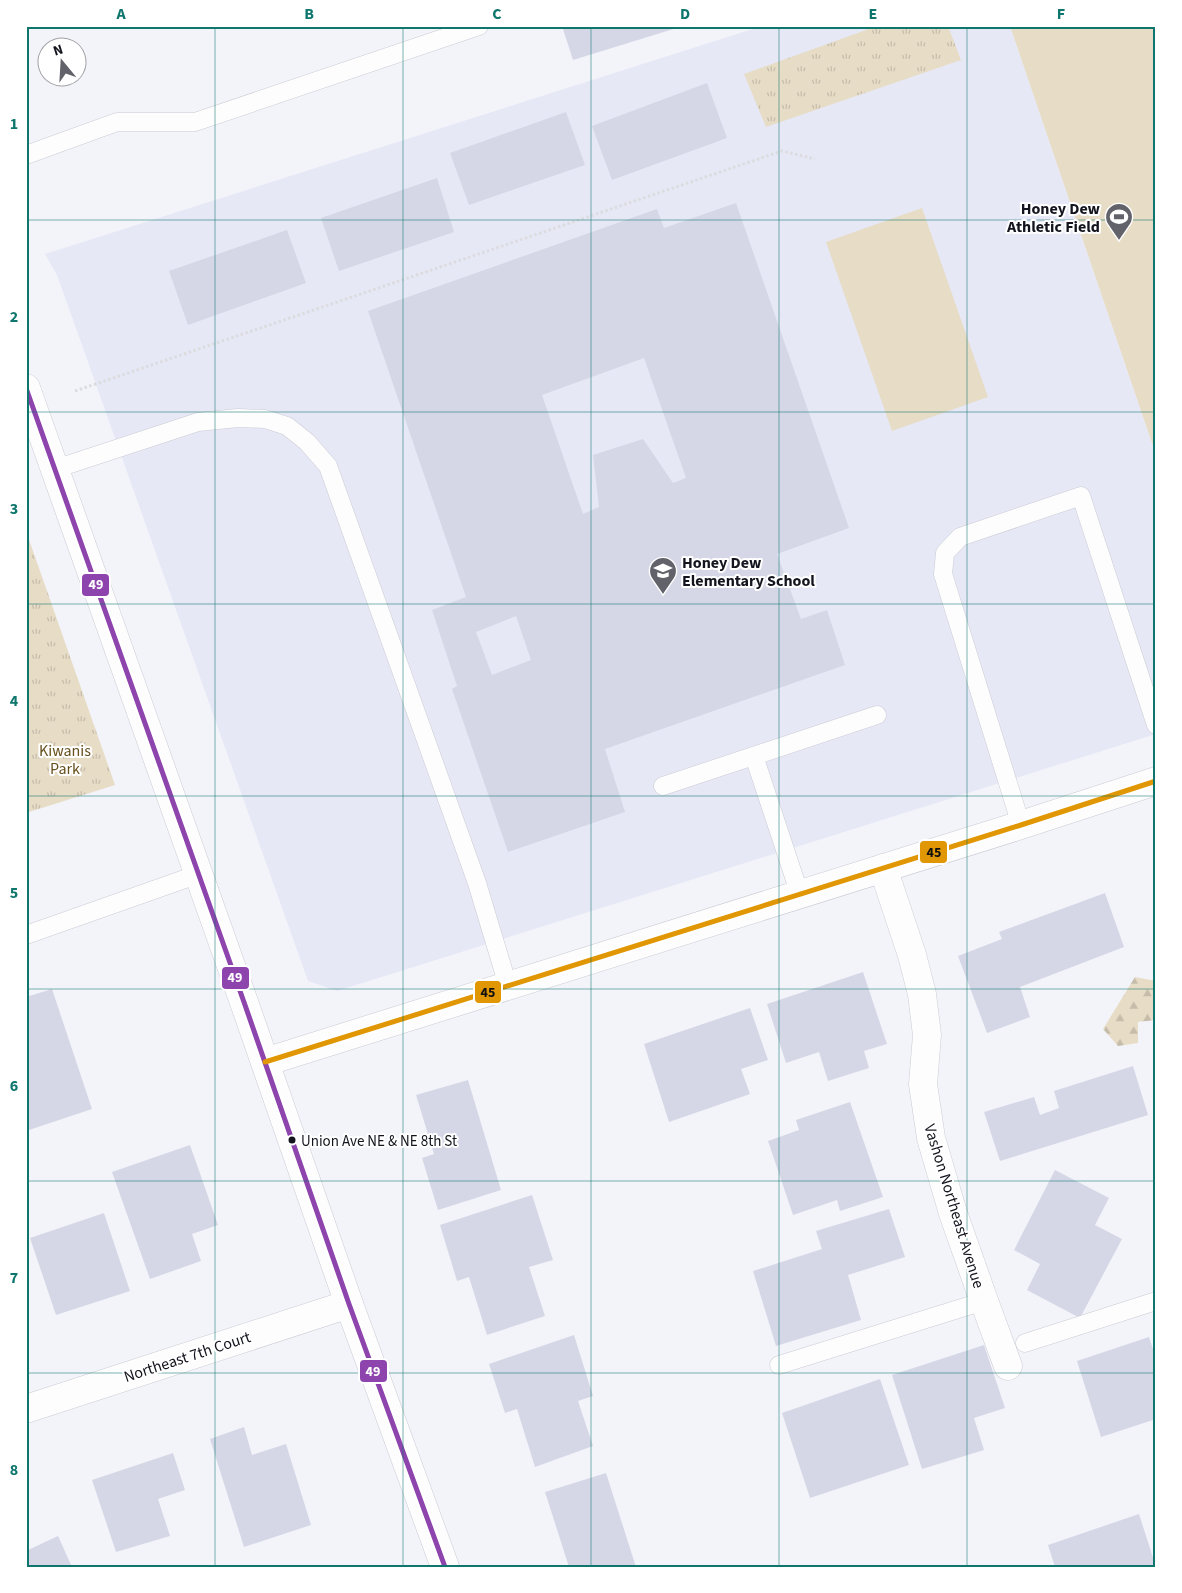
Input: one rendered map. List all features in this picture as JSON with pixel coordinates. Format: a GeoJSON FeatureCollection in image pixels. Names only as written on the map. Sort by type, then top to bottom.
{"type":"FeatureCollection","features":[{"type":"Feature","properties":{"kind":"street"},"geometry":{"type":"LineString","coordinates":[[26,388],[199,874],[349,1304],[444,1567]]}},
{"type":"Feature","properties":{"kind":"street"},"geometry":{"type":"LineString","coordinates":[[265,1062],[1022,825],[1156,780]]}},
{"type":"Feature","properties":{"kind":"street","name":"Vashon Northeast Avenue"},"geometry":{"type":"LineString","coordinates":[[883,868],[912,955],[922,994],[927,1035],[923,1084],[931,1138],[954,1213],[1008,1366]]}},
{"type":"Feature","properties":{"kind":"street","name":"Northeast 7th Court"},"geometry":{"type":"LineString","coordinates":[[26,1409],[349,1304]]}},
{"type":"Feature","properties":{"kind":"lane"},"geometry":{"type":"LineString","coordinates":[[26,155],[117,122],[195,122],[479,26]]}},
{"type":"Feature","properties":{"kind":"lane"},"geometry":{"type":"LineString","coordinates":[[55,469],[198,422],[238,418],[265,419],[287,426],[307,442],[328,466],[477,883],[508,986]]}},
{"type":"Feature","properties":{"kind":"lane"},"geometry":{"type":"LineString","coordinates":[[1022,825],[943,574],[945,553],[960,537],[1081,496],[1156,725]]}},
{"type":"Feature","properties":{"kind":"lane"},"geometry":{"type":"LineString","coordinates":[[663,786],[877,715]]}},
{"type":"Feature","properties":{"kind":"lane"},"geometry":{"type":"LineString","coordinates":[[754,756],[800,895]]}},
{"type":"Feature","properties":{"kind":"lane"},"geometry":{"type":"LineString","coordinates":[[26,935],[199,874]]}},
{"type":"Feature","properties":{"kind":"lane"},"geometry":{"type":"LineString","coordinates":[[779,1364],[984,1301]]}},
{"type":"Feature","properties":{"kind":"lane"},"geometry":{"type":"LineString","coordinates":[[1024,1343],[1156,1301]]}},
{"type":"Feature","properties":{"kind":"path"},"geometry":{"type":"LineString","coordinates":[[75,392],[782,151],[815,159]]}},
{"type":"Feature","properties":{"kind":"shaded area","name":"Honey Dew Elementary School"},"geometry":{"type":"Polygon","coordinates":[[[762,26],[1010,26],[1156,455],[1156,734],[337,991],[308,981],[57,275],[45,254],[762,26]]]}},
{"type":"Feature","properties":{"kind":"green space"},"geometry":{"type":"Polygon","coordinates":[[[877,26],[948,26],[961,60],[766,127],[744,74],[877,26]]]}},
{"type":"Feature","properties":{"kind":"green space","name":"Honey Dew Athletic Field"},"geometry":{"type":"Polygon","coordinates":[[[1010,26],[1156,26],[1156,455],[1010,26]]]}},
{"type":"Feature","properties":{"kind":"green space"},"geometry":{"type":"Polygon","coordinates":[[[922,208],[988,397],[892,431],[826,242],[922,208]]]}},
{"type":"Feature","properties":{"kind":"green space","name":"Kiwanis Park"},"geometry":{"type":"Polygon","coordinates":[[[26,531],[115,785],[26,813],[26,531]]]}},
{"type":"Feature","properties":{"kind":"green space"},"geometry":{"type":"Polygon","coordinates":[[[1135,977],[1156,981],[1156,1020],[1138,1022],[1138,1043],[1118,1046],[1103,1029],[1135,977]]]}},
{"type":"Feature","properties":{"kind":"building"},"geometry":{"type":"Polygon","coordinates":[[[562,26],[680,26],[680,27],[573,60],[562,26]]]}},
{"type":"Feature","properties":{"kind":"building"},"geometry":{"type":"Polygon","coordinates":[[[707,83],[727,138],[612,180],[592,126],[707,83]]]}},
{"type":"Feature","properties":{"kind":"building"},"geometry":{"type":"Polygon","coordinates":[[[566,112],[585,165],[469,205],[450,153],[566,112]]]}},
{"type":"Feature","properties":{"kind":"building"},"geometry":{"type":"Polygon","coordinates":[[[437,178],[454,232],[339,271],[321,218],[437,178]]]}},
{"type":"Feature","properties":{"kind":"building"},"geometry":{"type":"Polygon","coordinates":[[[736,203],[849,528],[777,554],[801,619],[827,610],[845,665],[605,749],[625,812],[508,852],[452,689],[457,686],[432,610],[466,597],[368,311],[657,209],[664,228],[736,203]],[[644,358],[542,395],[583,514],[599,507],[593,455],[643,439],[673,483],[686,478],[644,358]],[[516,616],[476,632],[492,675],[531,660],[516,616]]]}},
{"type":"Feature","properties":{"kind":"building"},"geometry":{"type":"Polygon","coordinates":[[[287,230],[306,283],[188,325],[169,271],[287,230]]]}},
{"type":"Feature","properties":{"kind":"building"},"geometry":{"type":"Polygon","coordinates":[[[1105,893],[1124,947],[1020,987],[1030,1017],[987,1033],[958,956],[1002,939],[999,932],[1105,893]]]}},
{"type":"Feature","properties":{"kind":"building"},"geometry":{"type":"Polygon","coordinates":[[[863,972],[887,1044],[864,1051],[869,1068],[828,1081],[819,1052],[786,1063],[767,1004],[863,972]]]}},
{"type":"Feature","properties":{"kind":"building"},"geometry":{"type":"Polygon","coordinates":[[[52,989],[92,1109],[26,1131],[26,997],[52,989]]]}},
{"type":"Feature","properties":{"kind":"building"},"geometry":{"type":"Polygon","coordinates":[[[750,1008],[768,1060],[741,1069],[750,1094],[669,1122],[644,1044],[750,1008]]]}},
{"type":"Feature","properties":{"kind":"building"},"geometry":{"type":"Polygon","coordinates":[[[1133,1066],[1148,1115],[1000,1161],[984,1112],[1034,1097],[1040,1115],[1059,1108],[1054,1091],[1133,1066]]]}},
{"type":"Feature","properties":{"kind":"building"},"geometry":{"type":"Polygon","coordinates":[[[468,1080],[501,1190],[438,1210],[422,1158],[434,1154],[416,1095],[468,1080]]]}},
{"type":"Feature","properties":{"kind":"building"},"geometry":{"type":"Polygon","coordinates":[[[850,1102],[883,1197],[840,1211],[837,1200],[793,1215],[768,1141],[799,1130],[796,1120],[850,1102]]]}},
{"type":"Feature","properties":{"kind":"building"},"geometry":{"type":"Polygon","coordinates":[[[190,1145],[218,1225],[192,1234],[201,1261],[150,1279],[112,1172],[190,1145]]]}},
{"type":"Feature","properties":{"kind":"building"},"geometry":{"type":"Polygon","coordinates":[[[1055,1170],[1109,1198],[1095,1225],[1122,1239],[1080,1318],[1027,1290],[1040,1264],[1014,1250],[1055,1170]]]}},
{"type":"Feature","properties":{"kind":"building"},"geometry":{"type":"Polygon","coordinates":[[[532,1195],[553,1260],[529,1267],[545,1316],[487,1335],[469,1277],[457,1281],[440,1225],[532,1195]]]}},
{"type":"Feature","properties":{"kind":"building"},"geometry":{"type":"Polygon","coordinates":[[[889,1209],[905,1257],[848,1275],[861,1320],[776,1346],[753,1271],[822,1249],[816,1231],[889,1209]]]}},
{"type":"Feature","properties":{"kind":"building"},"geometry":{"type":"Polygon","coordinates":[[[104,1213],[130,1291],[56,1315],[30,1238],[104,1213]]]}},
{"type":"Feature","properties":{"kind":"building"},"geometry":{"type":"Polygon","coordinates":[[[574,1335],[593,1396],[578,1401],[593,1446],[535,1467],[517,1409],[505,1413],[489,1364],[574,1335]]]}},
{"type":"Feature","properties":{"kind":"building"},"geometry":{"type":"Polygon","coordinates":[[[1149,1337],[1156,1358],[1156,1419],[1101,1437],[1077,1361],[1149,1337]]]}},
{"type":"Feature","properties":{"kind":"building"},"geometry":{"type":"Polygon","coordinates":[[[984,1345],[1005,1408],[974,1418],[984,1450],[922,1469],[892,1375],[984,1345]]]}},
{"type":"Feature","properties":{"kind":"building"},"geometry":{"type":"Polygon","coordinates":[[[880,1379],[909,1465],[810,1498],[782,1413],[880,1379]]]}},
{"type":"Feature","properties":{"kind":"building"},"geometry":{"type":"Polygon","coordinates":[[[244,1427],[252,1455],[286,1444],[311,1525],[244,1547],[210,1439],[244,1427]]]}},
{"type":"Feature","properties":{"kind":"building"},"geometry":{"type":"Polygon","coordinates":[[[173,1453],[185,1490],[158,1499],[170,1536],[116,1552],[92,1480],[173,1453]]]}},
{"type":"Feature","properties":{"kind":"building"},"geometry":{"type":"Polygon","coordinates":[[[606,1473],[636,1567],[569,1567],[545,1492],[606,1473]]]}},
{"type":"Feature","properties":{"kind":"building"},"geometry":{"type":"Polygon","coordinates":[[[1139,1514],[1156,1567],[1055,1567],[1048,1545],[1139,1514]]]}},
{"type":"Feature","properties":{"kind":"building"},"geometry":{"type":"Polygon","coordinates":[[[58,1536],[72,1567],[26,1567],[26,1551],[58,1536]]]}},
{"type":"Feature","properties":{"kind":"transit line","name":"49"},"geometry":{"type":"LineString","coordinates":[[26,388],[349,1304],[445,1567]]}},
{"type":"Feature","properties":{"kind":"transit line","name":"45"},"geometry":{"type":"LineString","coordinates":[[265,1062],[1156,781]]}},
{"type":"Feature","properties":{"kind":"place","name":"Honey Dew Athletic Field"},"geometry":{"type":"Point","coordinates":[1119,241]}},
{"type":"Feature","properties":{"kind":"place","name":"Honey Dew Elementary School"},"geometry":{"type":"Point","coordinates":[663,595]}},
{"type":"Feature","properties":{"kind":"place","name":"Union Ave NE & NE 8th St"},"geometry":{"type":"Point","coordinates":[292,1140]}}]}
